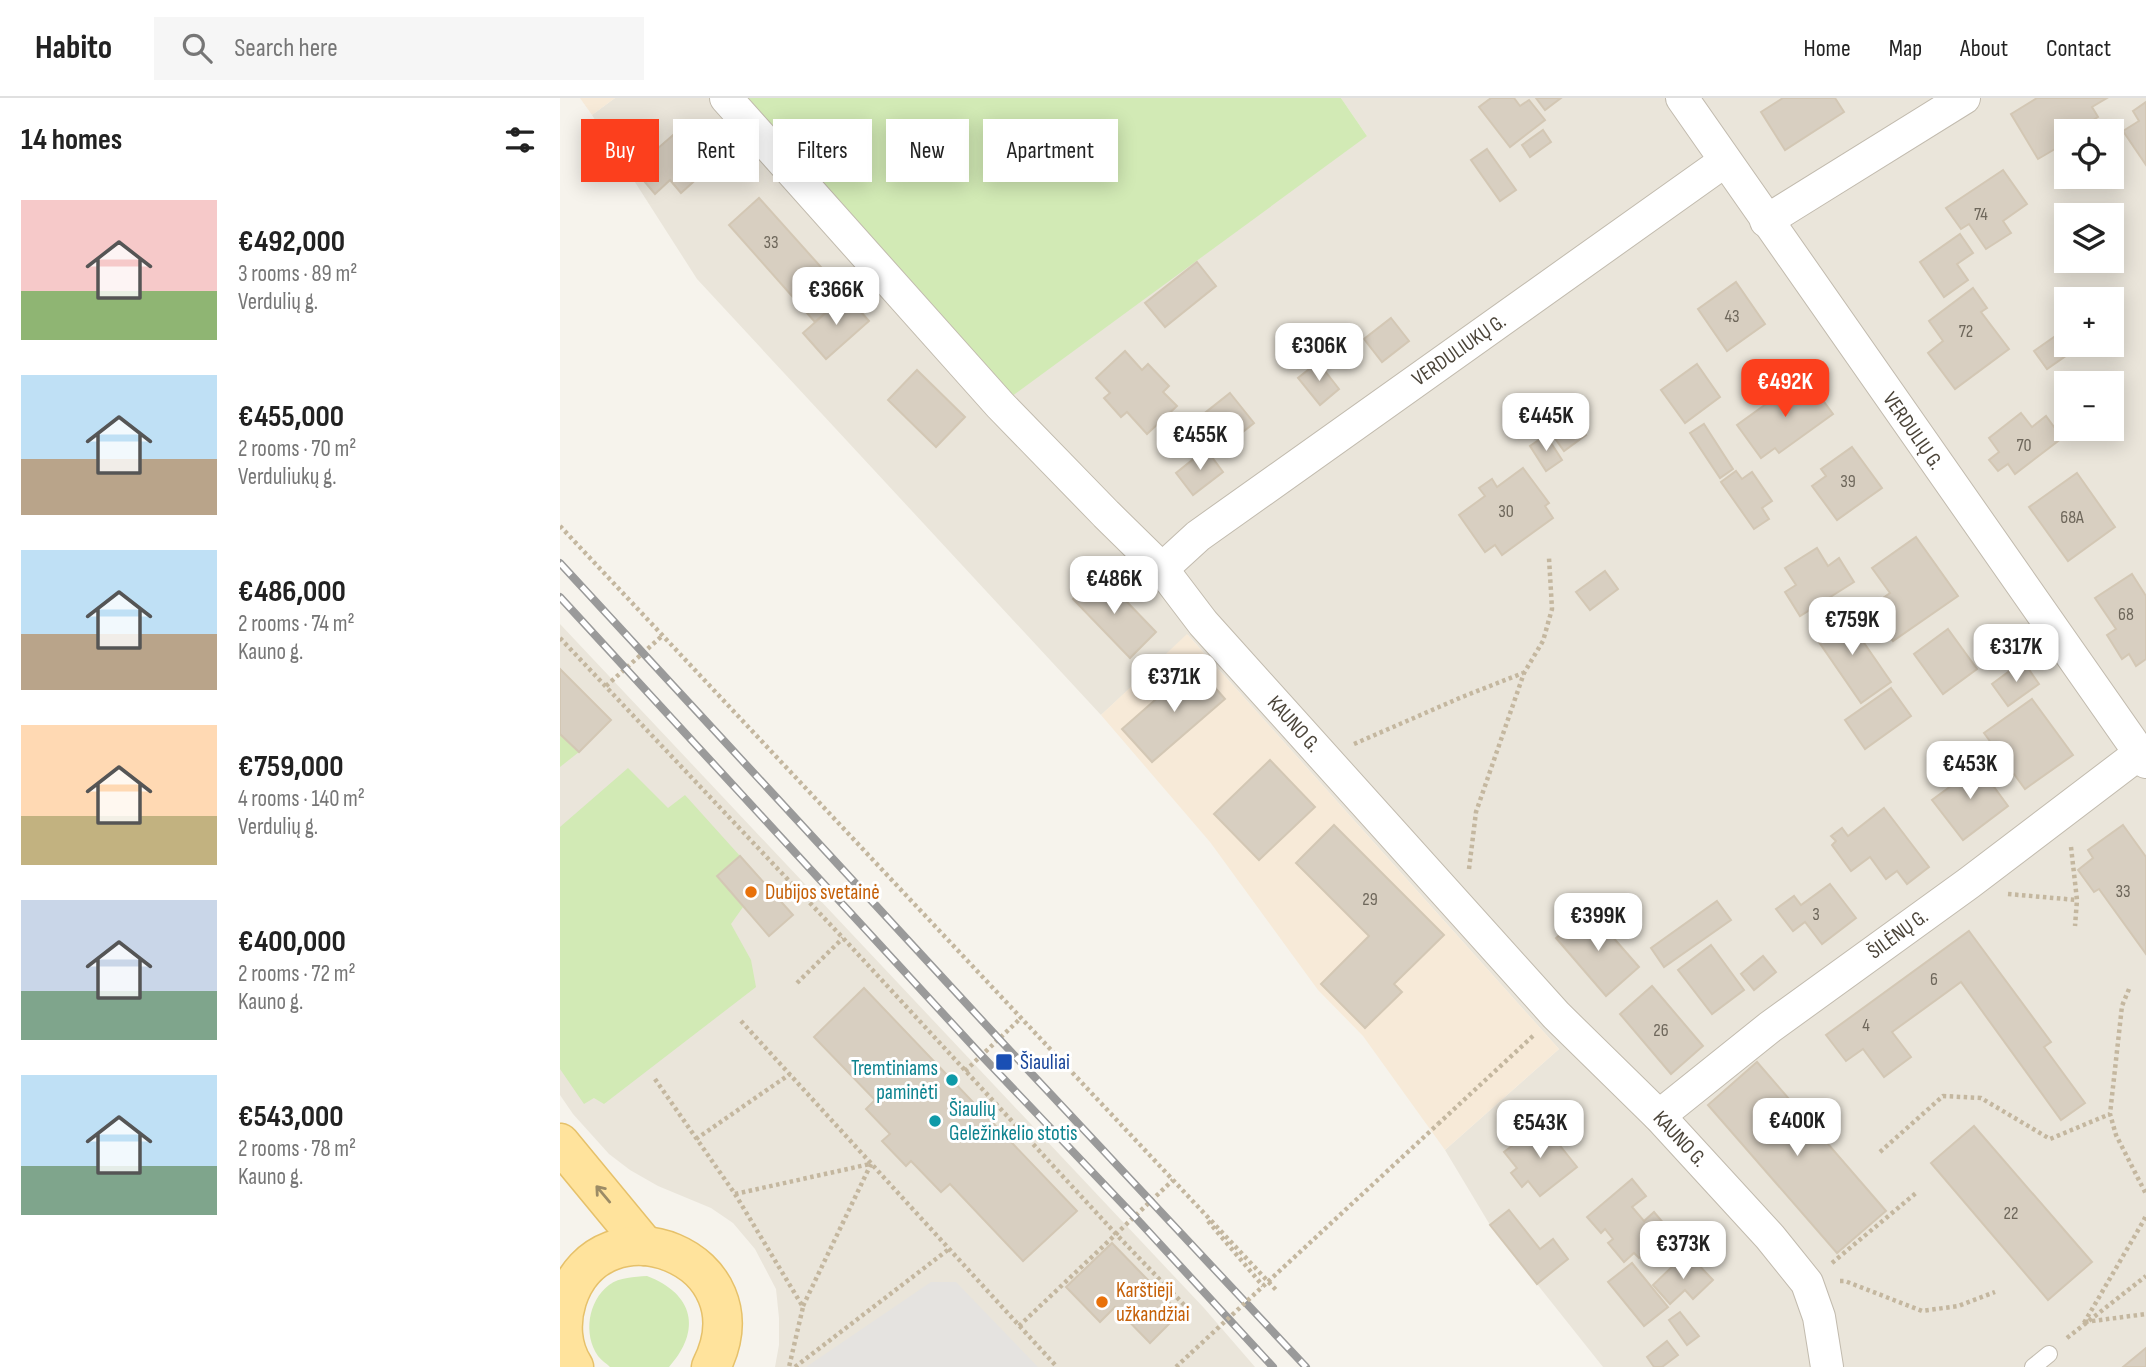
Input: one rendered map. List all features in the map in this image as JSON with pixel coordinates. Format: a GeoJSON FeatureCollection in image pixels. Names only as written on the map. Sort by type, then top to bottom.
{"type":"FeatureCollection","features":[{"type":"Feature","properties":{"kind":"main road"},"geometry":{"type":"LineString","coordinates":[[560,1143],[645,1245]]}},
{"type":"Feature","properties":{"kind":"main road"},"geometry":{"type":"LineString","coordinates":[[574,1367],[564,1345],[562,1330],[565,1284],[609,1252],[645,1245],[681,1255],[695,1266],[713,1287],[722,1313],[723,1332],[711,1367]]}},
{"type":"Feature","properties":{"kind":"street","name":"KAUNO G."},"geometry":{"type":"LineString","coordinates":[[726,98],[1000,405],[1162,569],[1203,623],[1456,906],[1556,1015],[1659,1116],[1770,1237],[1807,1283],[1819,1317],[1827,1367]]}},
{"type":"Feature","properties":{"kind":"street","name":"VERDULIŲ G."},"geometry":{"type":"LineString","coordinates":[[1682,98],[2143,758]]}},
{"type":"Feature","properties":{"kind":"street"},"geometry":{"type":"LineString","coordinates":[[1766,221],[1964,98]]}},
{"type":"Feature","properties":{"kind":"street","name":"VERDULIUKŲ G."},"geometry":{"type":"LineString","coordinates":[[1162,569],[1198,536],[1725,161]]}},
{"type":"Feature","properties":{"kind":"street","name":"ŠILĖNŲ G."},"geometry":{"type":"LineString","coordinates":[[1659,1116],[1770,1027],[2067,809],[2143,758]]}},
{"type":"Feature","properties":{"kind":"lane"},"geometry":{"type":"LineString","coordinates":[[2033,1367],[2049,1354]]}},
{"type":"Feature","properties":{"kind":"path"},"geometry":{"type":"LineString","coordinates":[[560,526],[1277,1291]]}},
{"type":"Feature","properties":{"kind":"path"},"geometry":{"type":"LineString","coordinates":[[1456,906],[1469,867],[1476,811],[1524,673],[1543,641],[1552,609],[1549,558]]}},
{"type":"Feature","properties":{"kind":"path"},"geometry":{"type":"LineString","coordinates":[[606,687],[663,636]]}},
{"type":"Feature","properties":{"kind":"path"},"geometry":{"type":"LineString","coordinates":[[560,639],[1189,1310]]}},
{"type":"Feature","properties":{"kind":"path"},"geometry":{"type":"LineString","coordinates":[[1323,757],[1524,673]]}},
{"type":"Feature","properties":{"kind":"path"},"geometry":{"type":"LineString","coordinates":[[2067,809],[2077,900],[2075,926]]}},
{"type":"Feature","properties":{"kind":"path"},"geometry":{"type":"LineString","coordinates":[[2000,893],[2077,900]]}},
{"type":"Feature","properties":{"kind":"path"},"geometry":{"type":"LineString","coordinates":[[797,982],[843,938]]}},
{"type":"Feature","properties":{"kind":"path"},"geometry":{"type":"LineString","coordinates":[[2129,989],[2122,1006],[2110,1114],[2116,1135],[2146,1194]]}},
{"type":"Feature","properties":{"kind":"path"},"geometry":{"type":"LineString","coordinates":[[965,1071],[1021,1018]]}},
{"type":"Feature","properties":{"kind":"path"},"geometry":{"type":"LineString","coordinates":[[741,1021],[1057,1367]]}},
{"type":"Feature","properties":{"kind":"path"},"geometry":{"type":"LineString","coordinates":[[1176,1367],[1534,1036]]}},
{"type":"Feature","properties":{"kind":"path"},"geometry":{"type":"LineString","coordinates":[[696,1139],[790,1074]]}},
{"type":"Feature","properties":{"kind":"path"},"geometry":{"type":"LineString","coordinates":[[655,1079],[734,1194],[803,1307]]}},
{"type":"Feature","properties":{"kind":"path"},"geometry":{"type":"LineString","coordinates":[[1880,1152],[1942,1096],[1981,1098],[2050,1139],[2110,1114]]}},
{"type":"Feature","properties":{"kind":"path"},"geometry":{"type":"LineString","coordinates":[[734,1194],[871,1164]]}},
{"type":"Feature","properties":{"kind":"path"},"geometry":{"type":"LineString","coordinates":[[789,1367],[803,1307],[871,1164]]}},
{"type":"Feature","properties":{"kind":"path"},"geometry":{"type":"LineString","coordinates":[[1019,1326],[1172,1180]]}},
{"type":"Feature","properties":{"kind":"path"},"geometry":{"type":"LineString","coordinates":[[1172,1180],[1263,1286]]}},
{"type":"Feature","properties":{"kind":"path"},"geometry":{"type":"LineString","coordinates":[[1807,1283],[1916,1194]]}},
{"type":"Feature","properties":{"kind":"path"},"geometry":{"type":"LineString","coordinates":[[2084,1322],[2146,1215]]}},
{"type":"Feature","properties":{"kind":"path"},"geometry":{"type":"LineString","coordinates":[[795,1367],[949,1249]]}},
{"type":"Feature","properties":{"kind":"path"},"geometry":{"type":"LineString","coordinates":[[2049,1354],[2084,1322],[2146,1276]]}},
{"type":"Feature","properties":{"kind":"path"},"geometry":{"type":"LineString","coordinates":[[1807,1283],[1844,1281],[1922,1311],[1958,1306],[1995,1292]]}},
{"type":"Feature","properties":{"kind":"path"},"geometry":{"type":"LineString","coordinates":[[2084,1322],[2146,1314]]}},
{"type":"Feature","properties":{"kind":"shaded area"},"geometry":{"type":"Polygon","coordinates":[[[580,98],[615,98],[592,115],[580,98]]]}},
{"type":"Feature","properties":{"kind":"shaded area"},"geometry":{"type":"Polygon","coordinates":[[[615,98],[726,98],[1080,119],[983,119],[983,182],[1118,182],[1118,121],[1367,136],[1341,98],[2146,98],[2146,1367],[1603,1367],[1490,1225],[1445,1150],[1559,1049],[1188,635],[1101,715],[697,279],[635,182],[659,182],[659,119],[595,119],[592,115],[615,98]]]}},
{"type":"Feature","properties":{"kind":"shaded area"},"geometry":{"type":"Polygon","coordinates":[[[560,624],[1204,1308],[1255,1367],[775,1367],[779,1345],[776,1289],[755,1249],[733,1223],[711,1208],[658,1186],[609,1154],[573,1114],[560,1095],[560,624]]]}},
{"type":"Feature","properties":{"kind":"shaded area"},"geometry":{"type":"Polygon","coordinates":[[[1187,634],[1559,1049],[1445,1150],[1363,1036],[1318,990],[1210,842],[1101,715],[1187,634]]]}},
{"type":"Feature","properties":{"kind":"shaded area"},"geometry":{"type":"Polygon","coordinates":[[[931,1282],[956,1282],[1038,1367],[806,1367],[931,1282]]]}},
{"type":"Feature","properties":{"kind":"green space"},"geometry":{"type":"Polygon","coordinates":[[[726,98],[1341,98],[1367,136],[1000,405],[801,182],[872,182],[872,119],[773,119],[773,151],[759,135],[759,119],[745,119],[726,98]]]}},
{"type":"Feature","properties":{"kind":"green space"},"geometry":{"type":"Polygon","coordinates":[[[560,734],[579,752],[560,767],[560,734]]]}},
{"type":"Feature","properties":{"kind":"green space"},"geometry":{"type":"Polygon","coordinates":[[[628,768],[668,808],[685,795],[740,856],[717,876],[743,907],[731,924],[751,960],[756,987],[604,1104],[594,1098],[584,1104],[560,1069],[560,827],[628,768]]]}},
{"type":"Feature","properties":{"kind":"green space"},"geometry":{"type":"Polygon","coordinates":[[[647,1276],[675,1293],[683,1303],[688,1314],[686,1340],[669,1367],[610,1367],[598,1356],[590,1338],[592,1309],[602,1292],[613,1282],[647,1276]]]}},
{"type":"Feature","properties":{"kind":"building"},"geometry":{"type":"Polygon","coordinates":[[[1491,98],[1514,98],[1520,106],[1529,100],[1545,120],[1510,147],[1479,107],[1491,98]]]}},
{"type":"Feature","properties":{"kind":"building"},"geometry":{"type":"Polygon","coordinates":[[[1536,98],[1561,98],[1545,110],[1536,98]]]}},
{"type":"Feature","properties":{"kind":"building"},"geometry":{"type":"Polygon","coordinates":[[[1783,98],[1835,98],[1844,112],[1785,150],[1761,112],[1783,98]]]}},
{"type":"Feature","properties":{"kind":"building"},"geometry":{"type":"Polygon","coordinates":[[[2037,98],[2107,98],[2092,107],[2098,117],[2095,119],[2054,119],[2054,150],[2038,159],[2011,114],[2037,98]]]}},
{"type":"Feature","properties":{"kind":"building"},"geometry":{"type":"Polygon","coordinates":[[[2146,102],[2146,165],[2124,132],[2139,121],[2133,111],[2146,102]]]}},
{"type":"Feature","properties":{"kind":"building"},"geometry":{"type":"Polygon","coordinates":[[[1543,130],[1551,142],[1530,157],[1522,145],[1543,130]]]}},
{"type":"Feature","properties":{"kind":"building"},"geometry":{"type":"Polygon","coordinates":[[[673,135],[673,182],[693,182],[681,193],[670,180],[655,194],[645,182],[659,182],[659,147],[673,135]]]}},
{"type":"Feature","properties":{"kind":"building"},"geometry":{"type":"Polygon","coordinates":[[[1487,149],[1516,190],[1500,201],[1471,160],[1487,149]]]}},
{"type":"Feature","properties":{"kind":"building"},"geometry":{"type":"Polygon","coordinates":[[[2003,170],[2027,204],[2003,221],[2011,233],[1986,249],[1969,224],[1961,229],[1946,208],[2003,170]]]}},
{"type":"Feature","properties":{"kind":"building"},"geometry":{"type":"Polygon","coordinates":[[[759,198],[846,295],[815,322],[729,225],[759,198]]]}},
{"type":"Feature","properties":{"kind":"building"},"geometry":{"type":"Polygon","coordinates":[[[1960,234],[1973,253],[1957,264],[1968,280],[1944,297],[1920,262],[1960,234]]]}},
{"type":"Feature","properties":{"kind":"building"},"geometry":{"type":"Polygon","coordinates":[[[1197,262],[1216,286],[1165,327],[1145,303],[1197,262]]]}},
{"type":"Feature","properties":{"kind":"building"},"geometry":{"type":"Polygon","coordinates":[[[1736,282],[1765,324],[1727,351],[1698,309],[1736,282]]]}},
{"type":"Feature","properties":{"kind":"building"},"geometry":{"type":"Polygon","coordinates":[[[1973,288],[1987,308],[1981,312],[2009,349],[1955,389],[1928,353],[1943,341],[1929,321],[1973,288]]]}},
{"type":"Feature","properties":{"kind":"building"},"geometry":{"type":"Polygon","coordinates":[[[846,295],[869,321],[826,359],[803,333],[846,295]]]}},
{"type":"Feature","properties":{"kind":"building"},"geometry":{"type":"Polygon","coordinates":[[[1391,318],[1409,341],[1382,362],[1364,339],[1391,318]]]}},
{"type":"Feature","properties":{"kind":"building"},"geometry":{"type":"Polygon","coordinates":[[[2054,337],[2054,357],[2064,357],[2047,369],[2034,351],[2054,337]]]}},
{"type":"Feature","properties":{"kind":"building"},"geometry":{"type":"Polygon","coordinates":[[[1125,351],[1142,370],[1148,364],[1169,386],[1163,392],[1177,406],[1147,434],[1127,412],[1121,417],[1104,398],[1110,393],[1096,378],[1125,351]]]}},
{"type":"Feature","properties":{"kind":"building"},"geometry":{"type":"Polygon","coordinates":[[[1318,362],[1339,389],[1320,405],[1298,378],[1318,362]]]}},
{"type":"Feature","properties":{"kind":"building"},"geometry":{"type":"Polygon","coordinates":[[[1697,364],[1720,397],[1685,423],[1661,390],[1697,364]]]}},
{"type":"Feature","properties":{"kind":"building"},"geometry":{"type":"Polygon","coordinates":[[[917,370],[965,417],[936,447],[888,400],[917,370]]]}},
{"type":"Feature","properties":{"kind":"building"},"geometry":{"type":"Polygon","coordinates":[[[1805,376],[1833,414],[1779,453],[1775,448],[1761,458],[1737,425],[1805,376]]]}},
{"type":"Feature","properties":{"kind":"building"},"geometry":{"type":"Polygon","coordinates":[[[1230,393],[1254,423],[1225,446],[1201,416],[1230,393]]]}},
{"type":"Feature","properties":{"kind":"building"},"geometry":{"type":"Polygon","coordinates":[[[2021,413],[2032,427],[2046,416],[2054,427],[2054,441],[2058,441],[2015,474],[2008,464],[1998,471],[1989,460],[1999,452],[1989,438],[2021,413]]]}},
{"type":"Feature","properties":{"kind":"building"},"geometry":{"type":"Polygon","coordinates":[[[1577,421],[1586,435],[1564,451],[1554,437],[1577,421]]]}},
{"type":"Feature","properties":{"kind":"building"},"geometry":{"type":"Polygon","coordinates":[[[1704,424],[1733,469],[1720,478],[1690,433],[1704,424]]]}},
{"type":"Feature","properties":{"kind":"building"},"geometry":{"type":"Polygon","coordinates":[[[1546,435],[1562,460],[1546,471],[1530,446],[1546,435]]]}},
{"type":"Feature","properties":{"kind":"building"},"geometry":{"type":"Polygon","coordinates":[[[1852,447],[1882,488],[1837,520],[1812,486],[1826,476],[1821,469],[1852,447]]]}},
{"type":"Feature","properties":{"kind":"building"},"geometry":{"type":"Polygon","coordinates":[[[1206,449],[1223,472],[1193,495],[1176,473],[1206,449]]]}},
{"type":"Feature","properties":{"kind":"building"},"geometry":{"type":"Polygon","coordinates":[[[1523,468],[1549,503],[1545,506],[1553,518],[1502,555],[1495,545],[1485,552],[1459,515],[1485,496],[1479,488],[1492,479],[1497,487],[1523,468]]]}},
{"type":"Feature","properties":{"kind":"building"},"geometry":{"type":"Polygon","coordinates":[[[1736,471],[1742,479],[1752,472],[1772,501],[1762,508],[1769,519],[1754,529],[1721,482],[1736,471]]]}},
{"type":"Feature","properties":{"kind":"building"},"geometry":{"type":"Polygon","coordinates":[[[2077,473],[2115,527],[2068,561],[2029,507],[2077,473]]]}},
{"type":"Feature","properties":{"kind":"building"},"geometry":{"type":"Polygon","coordinates":[[[1916,537],[1958,596],[1893,641],[1869,608],[1890,593],[1872,568],[1916,537]]]}},
{"type":"Feature","properties":{"kind":"building"},"geometry":{"type":"Polygon","coordinates":[[[1817,548],[1828,566],[1839,558],[1854,582],[1800,616],[1785,592],[1796,585],[1785,568],[1817,548]]]}},
{"type":"Feature","properties":{"kind":"building"},"geometry":{"type":"Polygon","coordinates":[[[1605,571],[1618,589],[1590,610],[1576,592],[1605,571]]]}},
{"type":"Feature","properties":{"kind":"building"},"geometry":{"type":"Polygon","coordinates":[[[1099,573],[1156,632],[1130,658],[1073,599],[1099,573]]]}},
{"type":"Feature","properties":{"kind":"building"},"geometry":{"type":"Polygon","coordinates":[[[2132,574],[2146,596],[2146,659],[2136,666],[2129,654],[2122,659],[2107,635],[2116,629],[2095,598],[2132,574]]]}},
{"type":"Feature","properties":{"kind":"building"},"geometry":{"type":"Polygon","coordinates":[[[1842,611],[1891,682],[1861,703],[1812,632],[1842,611]]]}},
{"type":"Feature","properties":{"kind":"building"},"geometry":{"type":"Polygon","coordinates":[[[1948,629],[1977,669],[1943,694],[1914,654],[1948,629]]]}},
{"type":"Feature","properties":{"kind":"building"},"geometry":{"type":"Polygon","coordinates":[[[2023,661],[2039,684],[2008,706],[1992,684],[2023,661]]]}},
{"type":"Feature","properties":{"kind":"building"},"geometry":{"type":"Polygon","coordinates":[[[1195,665],[1225,699],[1152,762],[1122,729],[1195,665]]]}},
{"type":"Feature","properties":{"kind":"building"},"geometry":{"type":"Polygon","coordinates":[[[560,669],[611,720],[579,752],[560,734],[560,669]]]}},
{"type":"Feature","properties":{"kind":"building"},"geometry":{"type":"Polygon","coordinates":[[[1891,688],[1911,716],[1865,749],[1845,720],[1891,688]]]}},
{"type":"Feature","properties":{"kind":"building"},"geometry":{"type":"Polygon","coordinates":[[[2032,699],[2073,755],[2025,789],[1984,733],[2032,699]]]}},
{"type":"Feature","properties":{"kind":"building"},"geometry":{"type":"Polygon","coordinates":[[[1270,760],[1315,807],[1259,860],[1214,814],[1270,760]]]}},
{"type":"Feature","properties":{"kind":"building"},"geometry":{"type":"Polygon","coordinates":[[[1975,761],[2008,806],[1963,840],[1932,800],[1959,780],[1956,776],[1975,761]]]}},
{"type":"Feature","properties":{"kind":"building"},"geometry":{"type":"Polygon","coordinates":[[[1884,808],[1929,867],[1907,884],[1897,871],[1886,879],[1870,857],[1851,871],[1832,845],[1836,841],[1831,836],[1842,828],[1848,836],[1884,808]]]}},
{"type":"Feature","properties":{"kind":"building"},"geometry":{"type":"Polygon","coordinates":[[[1334,825],[1444,935],[1394,984],[1402,992],[1365,1028],[1321,984],[1369,936],[1296,863],[1334,825]]]}},
{"type":"Feature","properties":{"kind":"building"},"geometry":{"type":"Polygon","coordinates":[[[2123,825],[2146,857],[2146,954],[2099,889],[2094,892],[2078,870],[2093,858],[2088,850],[2123,825]]]}},
{"type":"Feature","properties":{"kind":"building","name":"Dubijos svetainė"},"geometry":{"type":"Polygon","coordinates":[[[740,856],[793,915],[769,936],[717,876],[740,856]]]}},
{"type":"Feature","properties":{"kind":"building"},"geometry":{"type":"Polygon","coordinates":[[[1830,884],[1856,918],[1822,944],[1805,922],[1793,931],[1776,909],[1794,896],[1801,905],[1830,884]]]}},
{"type":"Feature","properties":{"kind":"building"},"geometry":{"type":"Polygon","coordinates":[[[1717,901],[1731,920],[1664,967],[1651,948],[1717,901]]]}},
{"type":"Feature","properties":{"kind":"building"},"geometry":{"type":"Polygon","coordinates":[[[1589,910],[1639,967],[1606,996],[1556,938],[1589,910]]]}},
{"type":"Feature","properties":{"kind":"building"},"geometry":{"type":"Polygon","coordinates":[[[1969,931],[2051,1042],[2044,1047],[2085,1103],[2061,1120],[1961,982],[1892,1032],[1911,1057],[1884,1077],[1863,1049],[1846,1061],[1826,1035],[1969,931]]]}},
{"type":"Feature","properties":{"kind":"building"},"geometry":{"type":"Polygon","coordinates":[[[1711,945],[1744,990],[1712,1014],[1678,970],[1711,945]]]}},
{"type":"Feature","properties":{"kind":"building"},"geometry":{"type":"Polygon","coordinates":[[[1763,956],[1776,972],[1754,990],[1741,974],[1763,956]]]}},
{"type":"Feature","properties":{"kind":"building"},"geometry":{"type":"Polygon","coordinates":[[[1652,986],[1703,1046],[1671,1074],[1620,1014],[1652,986]]]}},
{"type":"Feature","properties":{"kind":"building","name":"Šiaulių Geležinkelio stotis"},"geometry":{"type":"Polygon","coordinates":[[[864,988],[1077,1211],[1023,1261],[950,1184],[941,1192],[911,1161],[906,1166],[882,1141],[890,1134],[866,1109],[875,1100],[814,1037],[864,988]]]}},
{"type":"Feature","properties":{"kind":"building"},"geometry":{"type":"Polygon","coordinates":[[[1757,1062],[1886,1211],[1837,1253],[1708,1105],[1757,1062]]]}},
{"type":"Feature","properties":{"kind":"building"},"geometry":{"type":"Polygon","coordinates":[[[1542,1123],[1577,1167],[1540,1196],[1528,1181],[1522,1187],[1511,1173],[1517,1168],[1504,1152],[1542,1123]]]}},
{"type":"Feature","properties":{"kind":"building"},"geometry":{"type":"Polygon","coordinates":[[[1974,1126],[2092,1262],[2048,1300],[1931,1163],[1974,1126]]]}},
{"type":"Feature","properties":{"kind":"building"},"geometry":{"type":"Polygon","coordinates":[[[1632,1179],[1646,1196],[1632,1207],[1644,1221],[1654,1212],[1666,1226],[1655,1235],[1659,1241],[1639,1258],[1634,1253],[1624,1262],[1608,1243],[1613,1239],[1605,1229],[1601,1233],[1587,1217],[1632,1179]]]}},
{"type":"Feature","properties":{"kind":"building"},"geometry":{"type":"Polygon","coordinates":[[[1509,1210],[1540,1249],[1553,1239],[1568,1259],[1537,1284],[1490,1225],[1509,1210]]]}},
{"type":"Feature","properties":{"kind":"building"},"geometry":{"type":"Polygon","coordinates":[[[1112,1243],[1180,1313],[1150,1343],[1115,1307],[1100,1322],[1066,1287],[1112,1243]]]}},
{"type":"Feature","properties":{"kind":"building"},"geometry":{"type":"Polygon","coordinates":[[[1692,1258],[1713,1280],[1693,1299],[1685,1290],[1670,1304],[1653,1285],[1677,1262],[1681,1267],[1692,1258]]]}},
{"type":"Feature","properties":{"kind":"building"},"geometry":{"type":"Polygon","coordinates":[[[1632,1263],[1668,1307],[1644,1326],[1608,1282],[1632,1263]]]}},
{"type":"Feature","properties":{"kind":"building"},"geometry":{"type":"Polygon","coordinates":[[[1680,1312],[1699,1336],[1687,1345],[1669,1320],[1680,1312]]]}},
{"type":"Feature","properties":{"kind":"building"},"geometry":{"type":"Polygon","coordinates":[[[1667,1341],[1678,1355],[1662,1367],[1654,1367],[1647,1357],[1667,1341]]]}},
{"type":"Feature","properties":{"kind":"building"},"geometry":{"type":"Polygon","coordinates":[[[2146,1348],[2146,1367],[2123,1367],[2146,1348]]]}},
{"type":"Feature","properties":{"kind":"railway"},"geometry":{"type":"LineString","coordinates":[[560,563],[1306,1367]]}},
{"type":"Feature","properties":{"kind":"railway"},"geometry":{"type":"LineString","coordinates":[[560,597],[982,1056],[1273,1367]]}},
{"type":"Feature","properties":{"kind":"place","name":"Dubijos svetainė"},"geometry":{"type":"Point","coordinates":[751,892]}},
{"type":"Feature","properties":{"kind":"place","name":"Šiauliai"},"geometry":{"type":"Point","coordinates":[1004,1062]}},
{"type":"Feature","properties":{"kind":"place","name":"Tremtiniams paminėti"},"geometry":{"type":"Point","coordinates":[952,1080]}},
{"type":"Feature","properties":{"kind":"place","name":"Šiaulių Geležinkelio stotis"},"geometry":{"type":"Point","coordinates":[935,1121]}},
{"type":"Feature","properties":{"kind":"place","name":"Karštieji užkandžiai"},"geometry":{"type":"Point","coordinates":[1102,1302]}}]}
